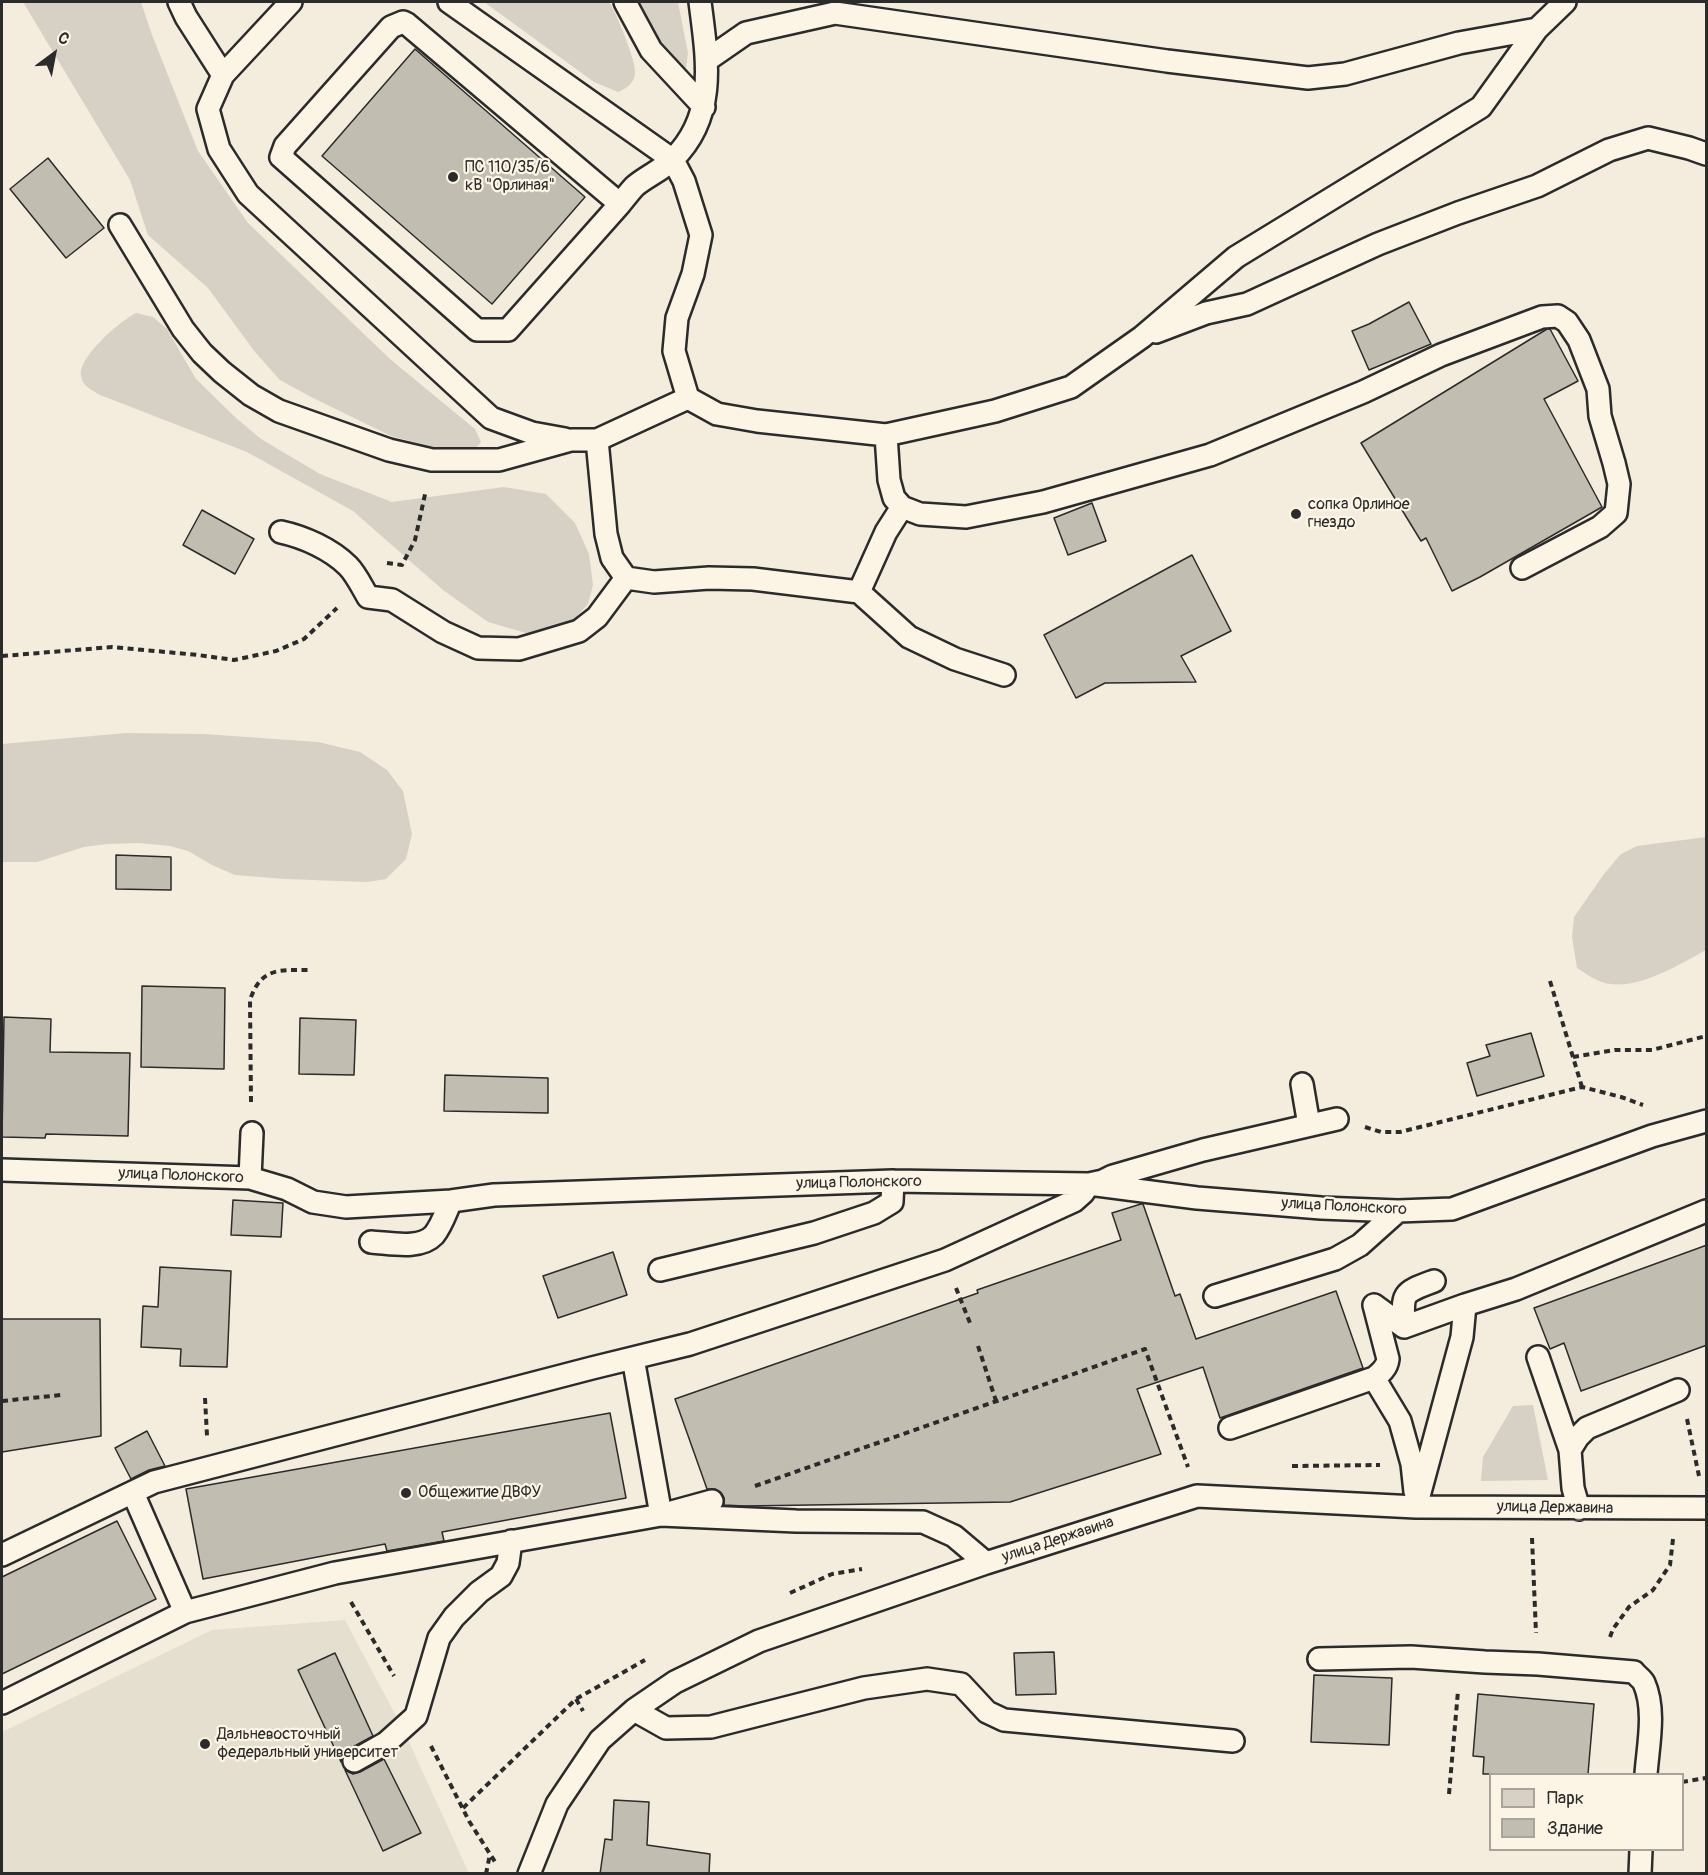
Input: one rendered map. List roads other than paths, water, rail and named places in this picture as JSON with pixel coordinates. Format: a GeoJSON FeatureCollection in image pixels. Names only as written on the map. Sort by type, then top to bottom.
{"type":"FeatureCollection","features":[{"type":"Feature","properties":{"kind":"lane"},"geometry":{"type":"LineString","coordinates":[[179,2],[223,75]]}},
{"type":"Feature","properties":{"kind":"lane"},"geometry":{"type":"LineString","coordinates":[[291,2],[223,75],[208,109],[219,149],[248,194],[491,418],[532,433],[571,440],[597,440],[688,398]]}},
{"type":"Feature","properties":{"kind":"lane"},"geometry":{"type":"LineString","coordinates":[[449,2],[673,160],[684,181],[701,235],[693,274],[677,318],[674,351],[688,398],[717,414],[757,421],[886,435],[994,411],[1071,387],[1142,337],[1236,257],[1481,107],[1537,29],[1565,2]]}},
{"type":"Feature","properties":{"kind":"lane"},"geometry":{"type":"LineString","coordinates":[[625,2],[651,50],[704,107]]}},
{"type":"Feature","properties":{"kind":"lane"},"geometry":{"type":"LineString","coordinates":[[620,204],[403,22],[391,27],[285,146],[280,157],[477,330],[508,330],[620,204],[634,187],[673,160],[695,131],[704,107],[707,60],[700,2]]}},
{"type":"Feature","properties":{"kind":"lane"},"geometry":{"type":"LineString","coordinates":[[707,60],[746,33],[835,13],[1167,61],[1308,78],[1345,74],[1459,43],[1537,29]]}},
{"type":"Feature","properties":{"kind":"lane"},"geometry":{"type":"LineString","coordinates":[[1142,337],[1206,313],[1247,304],[1378,244],[1537,186],[1609,150],[1648,138],[1707,154]]}},
{"type":"Feature","properties":{"kind":"lane"},"geometry":{"type":"LineString","coordinates":[[120,225],[183,329],[209,360],[251,395],[279,411],[389,450],[432,460],[499,460],[571,440]]}},
{"type":"Feature","properties":{"kind":"lane"},"geometry":{"type":"LineString","coordinates":[[886,435],[889,480],[894,498],[902,507],[920,514],[966,517],[1043,502],[1210,455],[1363,392],[1451,352],[1542,317],[1558,316],[1567,322],[1579,340],[1598,389],[1600,416],[1619,484],[1616,513],[1600,527],[1522,568]]}},
{"type":"Feature","properties":{"kind":"lane"},"geometry":{"type":"LineString","coordinates":[[597,440],[606,534],[612,558],[626,578],[654,582],[709,578],[753,579],[858,592],[909,637],[955,659],[1004,675]]}},
{"type":"Feature","properties":{"kind":"lane"},"geometry":{"type":"LineString","coordinates":[[858,592],[886,532],[902,507]]}},
{"type":"Feature","properties":{"kind":"lane"},"geometry":{"type":"LineString","coordinates":[[281,532],[296,535],[323,548],[348,566],[368,597],[392,600],[443,633],[478,648],[519,649],[579,631],[597,617],[626,578]]}},
{"type":"Feature","properties":{"kind":"lane"},"geometry":{"type":"LineString","coordinates":[[1302,1084],[1310,1125]]}},
{"type":"Feature","properties":{"kind":"lane"},"geometry":{"type":"LineString","coordinates":[[2,1556],[154,1482],[690,1344],[945,1260],[1074,1201],[1089,1184],[1196,1152],[1337,1119]]}},
{"type":"Feature","properties":{"kind":"lane","name":"улица Полонского"},"geometry":{"type":"LineString","coordinates":[[2,1170],[250,1178],[287,1189],[313,1202],[346,1207],[451,1201],[524,1193],[893,1181],[1089,1184],[1197,1198],[1321,1208],[1398,1211],[1452,1209],[1652,1136],[1700,1123]]}},
{"type":"Feature","properties":{"kind":"lane"},"geometry":{"type":"LineString","coordinates":[[250,1178],[252,1133]]}},
{"type":"Feature","properties":{"kind":"lane"},"geometry":{"type":"LineString","coordinates":[[660,1270],[814,1233],[874,1213],[892,1202],[893,1181]]}},
{"type":"Feature","properties":{"kind":"lane"},"geometry":{"type":"LineString","coordinates":[[371,1242],[420,1244],[432,1236],[439,1227],[451,1201]]}},
{"type":"Feature","properties":{"kind":"lane"},"geometry":{"type":"LineString","coordinates":[[1215,1296],[1335,1259],[1360,1245],[1398,1211]]}},
{"type":"Feature","properties":{"kind":"lane"},"geometry":{"type":"LineString","coordinates":[[1404,1327],[1516,1288],[1707,1211]]}},
{"type":"Feature","properties":{"kind":"lane"},"geometry":{"type":"LineString","coordinates":[[1404,1327],[1403,1306],[1408,1291],[1434,1281]]}},
{"type":"Feature","properties":{"kind":"lane"},"geometry":{"type":"LineString","coordinates":[[1230,1428],[1374,1378],[1382,1372],[1388,1359],[1374,1305],[1404,1327]]}},
{"type":"Feature","properties":{"kind":"lane"},"geometry":{"type":"LineString","coordinates":[[1416,1507],[1462,1337],[1465,1305]]}},
{"type":"Feature","properties":{"kind":"lane"},"geometry":{"type":"LineString","coordinates":[[1538,1357],[1570,1450],[1573,1488],[1579,1509]]}},
{"type":"Feature","properties":{"kind":"lane"},"geometry":{"type":"LineString","coordinates":[[633,1358],[661,1515]]}},
{"type":"Feature","properties":{"kind":"lane"},"geometry":{"type":"LineString","coordinates":[[1374,1378],[1400,1421],[1412,1464],[1416,1507]]}},
{"type":"Feature","properties":{"kind":"lane"},"geometry":{"type":"LineString","coordinates":[[1570,1450],[1587,1428],[1678,1390]]}},
{"type":"Feature","properties":{"kind":"lane"},"geometry":{"type":"LineString","coordinates":[[133,1493],[185,1612]]}},
{"type":"Feature","properties":{"kind":"lane","name":"улица Державина"},"geometry":{"type":"LineString","coordinates":[[529,1874],[557,1804],[600,1740],[634,1710],[675,1682],[759,1641],[986,1563],[1197,1496],[1416,1507],[1707,1508]]}},
{"type":"Feature","properties":{"kind":"lane"},"geometry":{"type":"LineString","coordinates":[[2,1703],[185,1612],[335,1573],[661,1515],[712,1501]]}},
{"type":"Feature","properties":{"kind":"lane"},"geometry":{"type":"LineString","coordinates":[[661,1515],[796,1521],[923,1522],[954,1536],[986,1563]]}},
{"type":"Feature","properties":{"kind":"lane"},"geometry":{"type":"LineString","coordinates":[[354,1761],[386,1743],[416,1716],[439,1638],[454,1617],[479,1592],[501,1576],[508,1563],[511,1541]]}},
{"type":"Feature","properties":{"kind":"lane"},"geometry":{"type":"LineString","coordinates":[[1319,1659],[1411,1657],[1634,1672],[1643,1682],[1648,1699],[1646,1773]]}},
{"type":"Feature","properties":{"kind":"lane"},"geometry":{"type":"LineString","coordinates":[[634,1710],[666,1728],[711,1727],[864,1688],[927,1679],[961,1684],[987,1712],[1004,1720],[1233,1741]]}},
{"type":"Feature","properties":{"kind":"lane"},"geometry":{"type":"LineString","coordinates":[[1640,1874],[1641,1851]]}},
{"type":"Feature","properties":{"kind":"place","name":"ПС 110/35/6 кВ \"Орлиная\""},"geometry":{"type":"Point","coordinates":[453,177]}},
{"type":"Feature","properties":{"kind":"place","name":"сопка Орлиное гнездо"},"geometry":{"type":"Point","coordinates":[1296,514]}},
{"type":"Feature","properties":{"kind":"place","name":"Общежитие ДВФУ"},"geometry":{"type":"Point","coordinates":[406,1493]}},
{"type":"Feature","properties":{"kind":"place","name":"Дальневосточный федеральный университет"},"geometry":{"type":"Point","coordinates":[205,1744]}}]}
